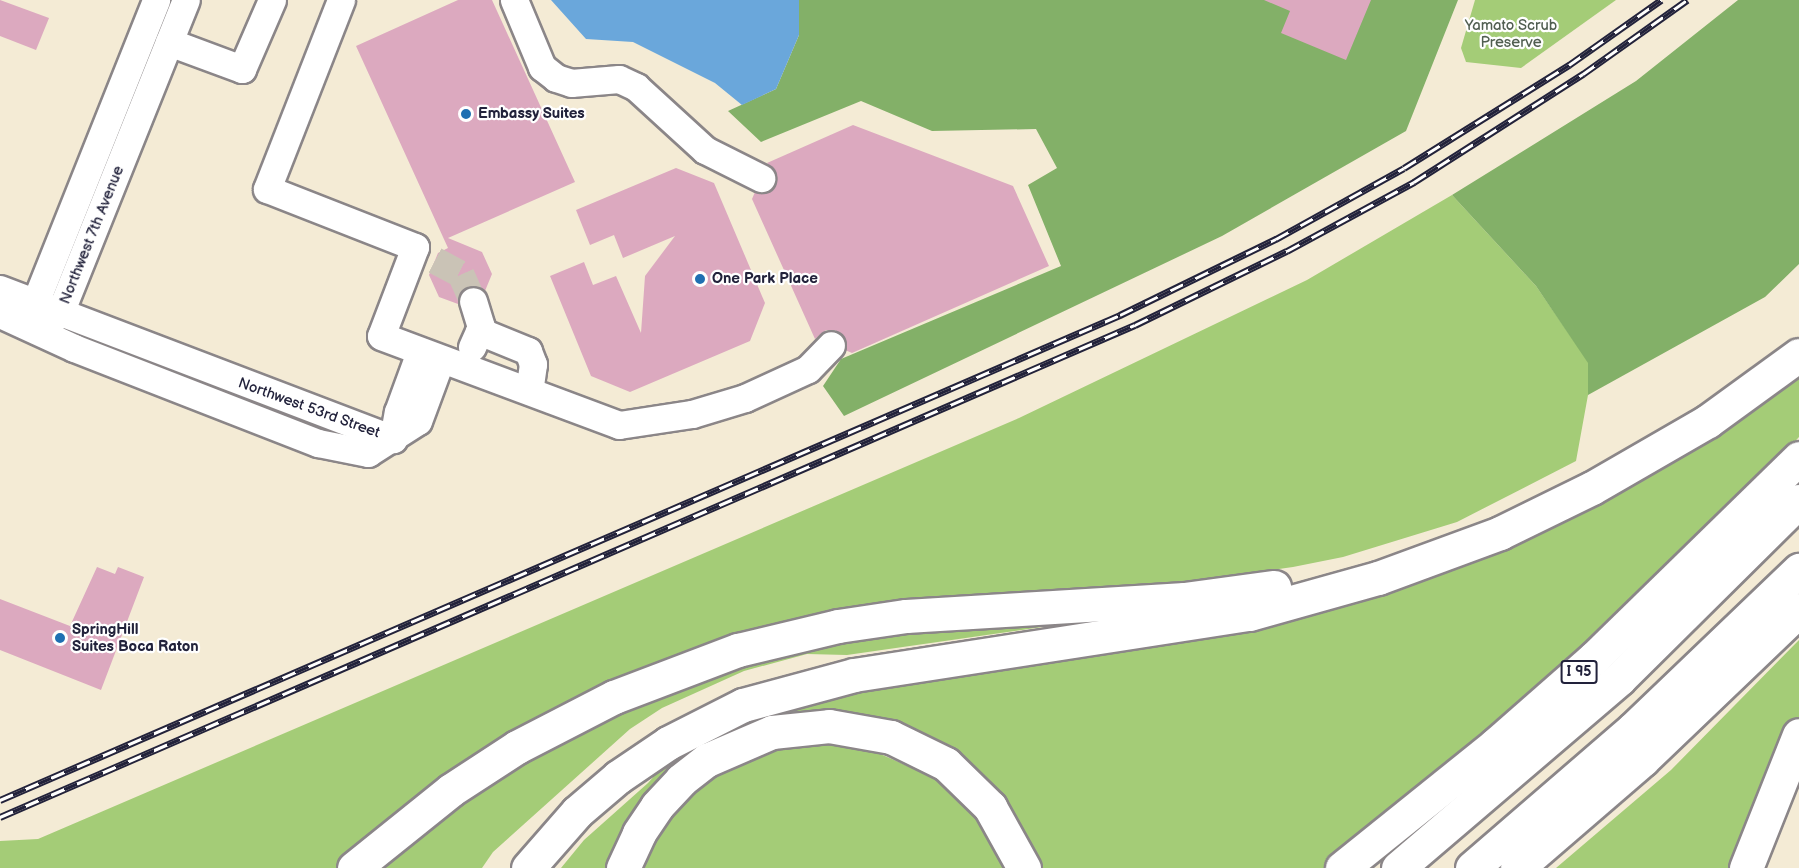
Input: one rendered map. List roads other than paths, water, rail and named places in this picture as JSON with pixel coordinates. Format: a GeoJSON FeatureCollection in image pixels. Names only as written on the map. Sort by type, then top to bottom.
{"type":"FeatureCollection","features":[{"type":"Feature","properties":{"kind":"highway"},"geometry":{"type":"LineString","coordinates":[[528,868],[577,812],[618,777],[668,743],[743,705],[862,674],[1183,626],[1303,600],[1442,557],[1563,503],[1708,421],[1799,355]]}},
{"type":"Feature","properties":{"kind":"highway","name":"I 95"},"geometry":{"type":"LineString","coordinates":[[1342,868],[1496,744],[1594,658],[1799,458]]}},
{"type":"Feature","properties":{"kind":"highway"},"geometry":{"type":"LineString","coordinates":[[1398,868],[1515,771],[1619,679],[1799,501]]}},
{"type":"Feature","properties":{"kind":"highway"},"geometry":{"type":"LineString","coordinates":[[354,868],[451,790],[517,747],[623,693],[738,650],[838,626],[906,616],[1184,599],[1260,590],[1370,565],[1486,523],[1563,503]]}},
{"type":"Feature","properties":{"kind":"highway"},"geometry":{"type":"LineString","coordinates":[[1472,868],[1633,729],[1799,570]]}},
{"type":"Feature","properties":{"kind":"highway"},"geometry":{"type":"LineString","coordinates":[[1517,868],[1642,760],[1799,610]]}},
{"type":"Feature","properties":{"kind":"highway"},"geometry":{"type":"LineString","coordinates":[[623,868],[639,833],[657,806],[707,760],[772,732],[829,726],[891,738],[946,764],[990,807],[1024,868]]}},
{"type":"Feature","properties":{"kind":"highway"},"geometry":{"type":"LineString","coordinates":[[1746,868],[1799,735]]}},
{"type":"Feature","properties":{"kind":"street","name":"Northwest 7th Avenue"},"geometry":{"type":"LineString","coordinates":[[38,332],[35,303],[156,0]]}},
{"type":"Feature","properties":{"kind":"street","name":"Northwest 7th Avenue"},"geometry":{"type":"LineString","coordinates":[[38,332],[60,313],[186,0]]}},
{"type":"Feature","properties":{"kind":"street"},"geometry":{"type":"LineString","coordinates":[[169,42],[242,69],[272,0]]}},
{"type":"Feature","properties":{"kind":"street"},"geometry":{"type":"LineString","coordinates":[[514,0],[542,67],[556,78],[571,83],[619,79],[636,87],[705,150],[761,178]]}},
{"type":"Feature","properties":{"kind":"street"},"geometry":{"type":"LineString","coordinates":[[340,1],[267,189],[425,254],[381,336],[619,425],[645,424],[745,398],[808,369],[831,345]]}},
{"type":"Feature","properties":{"kind":"street","name":"Northwest 53rd Street"},"geometry":{"type":"LineString","coordinates":[[0,289],[393,439]]}},
{"type":"Feature","properties":{"kind":"street"},"geometry":{"type":"LineString","coordinates":[[473,301],[479,331]]}},
{"type":"Feature","properties":{"kind":"street","name":"Northwest 53rd Street"},"geometry":{"type":"LineString","coordinates":[[0,314],[38,332],[318,443],[368,453],[393,439]]}},
{"type":"Feature","properties":{"kind":"street"},"geometry":{"type":"LineString","coordinates":[[393,439],[398,412],[442,359],[479,331]]}},
{"type":"Feature","properties":{"kind":"street"},"geometry":{"type":"LineString","coordinates":[[479,331],[528,351],[533,364],[529,391]]}},
{"type":"Feature","properties":{"kind":"water"},"geometry":{"type":"Polygon","coordinates":[[[551,0],[799,0],[799,35],[776,89],[742,105],[715,83],[633,42],[586,39],[551,0]]]}},
{"type":"Feature","properties":{"kind":"tunnel"},"geometry":{"type":"LineString","coordinates":[[435,260],[461,274],[473,301]]}},
{"type":"Feature","properties":{"kind":"railway"},"geometry":{"type":"LineString","coordinates":[[0,800],[1120,315],[1276,239],[1404,168],[1569,65],[1661,0]]}},
{"type":"Feature","properties":{"kind":"railway"},"geometry":{"type":"LineString","coordinates":[[0,817],[1135,325],[1287,251],[1414,182],[1583,74],[1687,0]]}},
{"type":"Feature","properties":{"kind":"place","name":"Embassy Suites"},"geometry":{"type":"Point","coordinates":[466,114]}},
{"type":"Feature","properties":{"kind":"place","name":"One Park Place"},"geometry":{"type":"Point","coordinates":[700,279]}},
{"type":"Feature","properties":{"kind":"place","name":"SpringHill Suites Boca Raton"},"geometry":{"type":"Point","coordinates":[60,638]}},
{"type":"Feature","properties":{"kind":"park label","name":"Yamato Scrub Preserve"},"geometry":{"type":"Point","coordinates":[1511,34]}}]}
